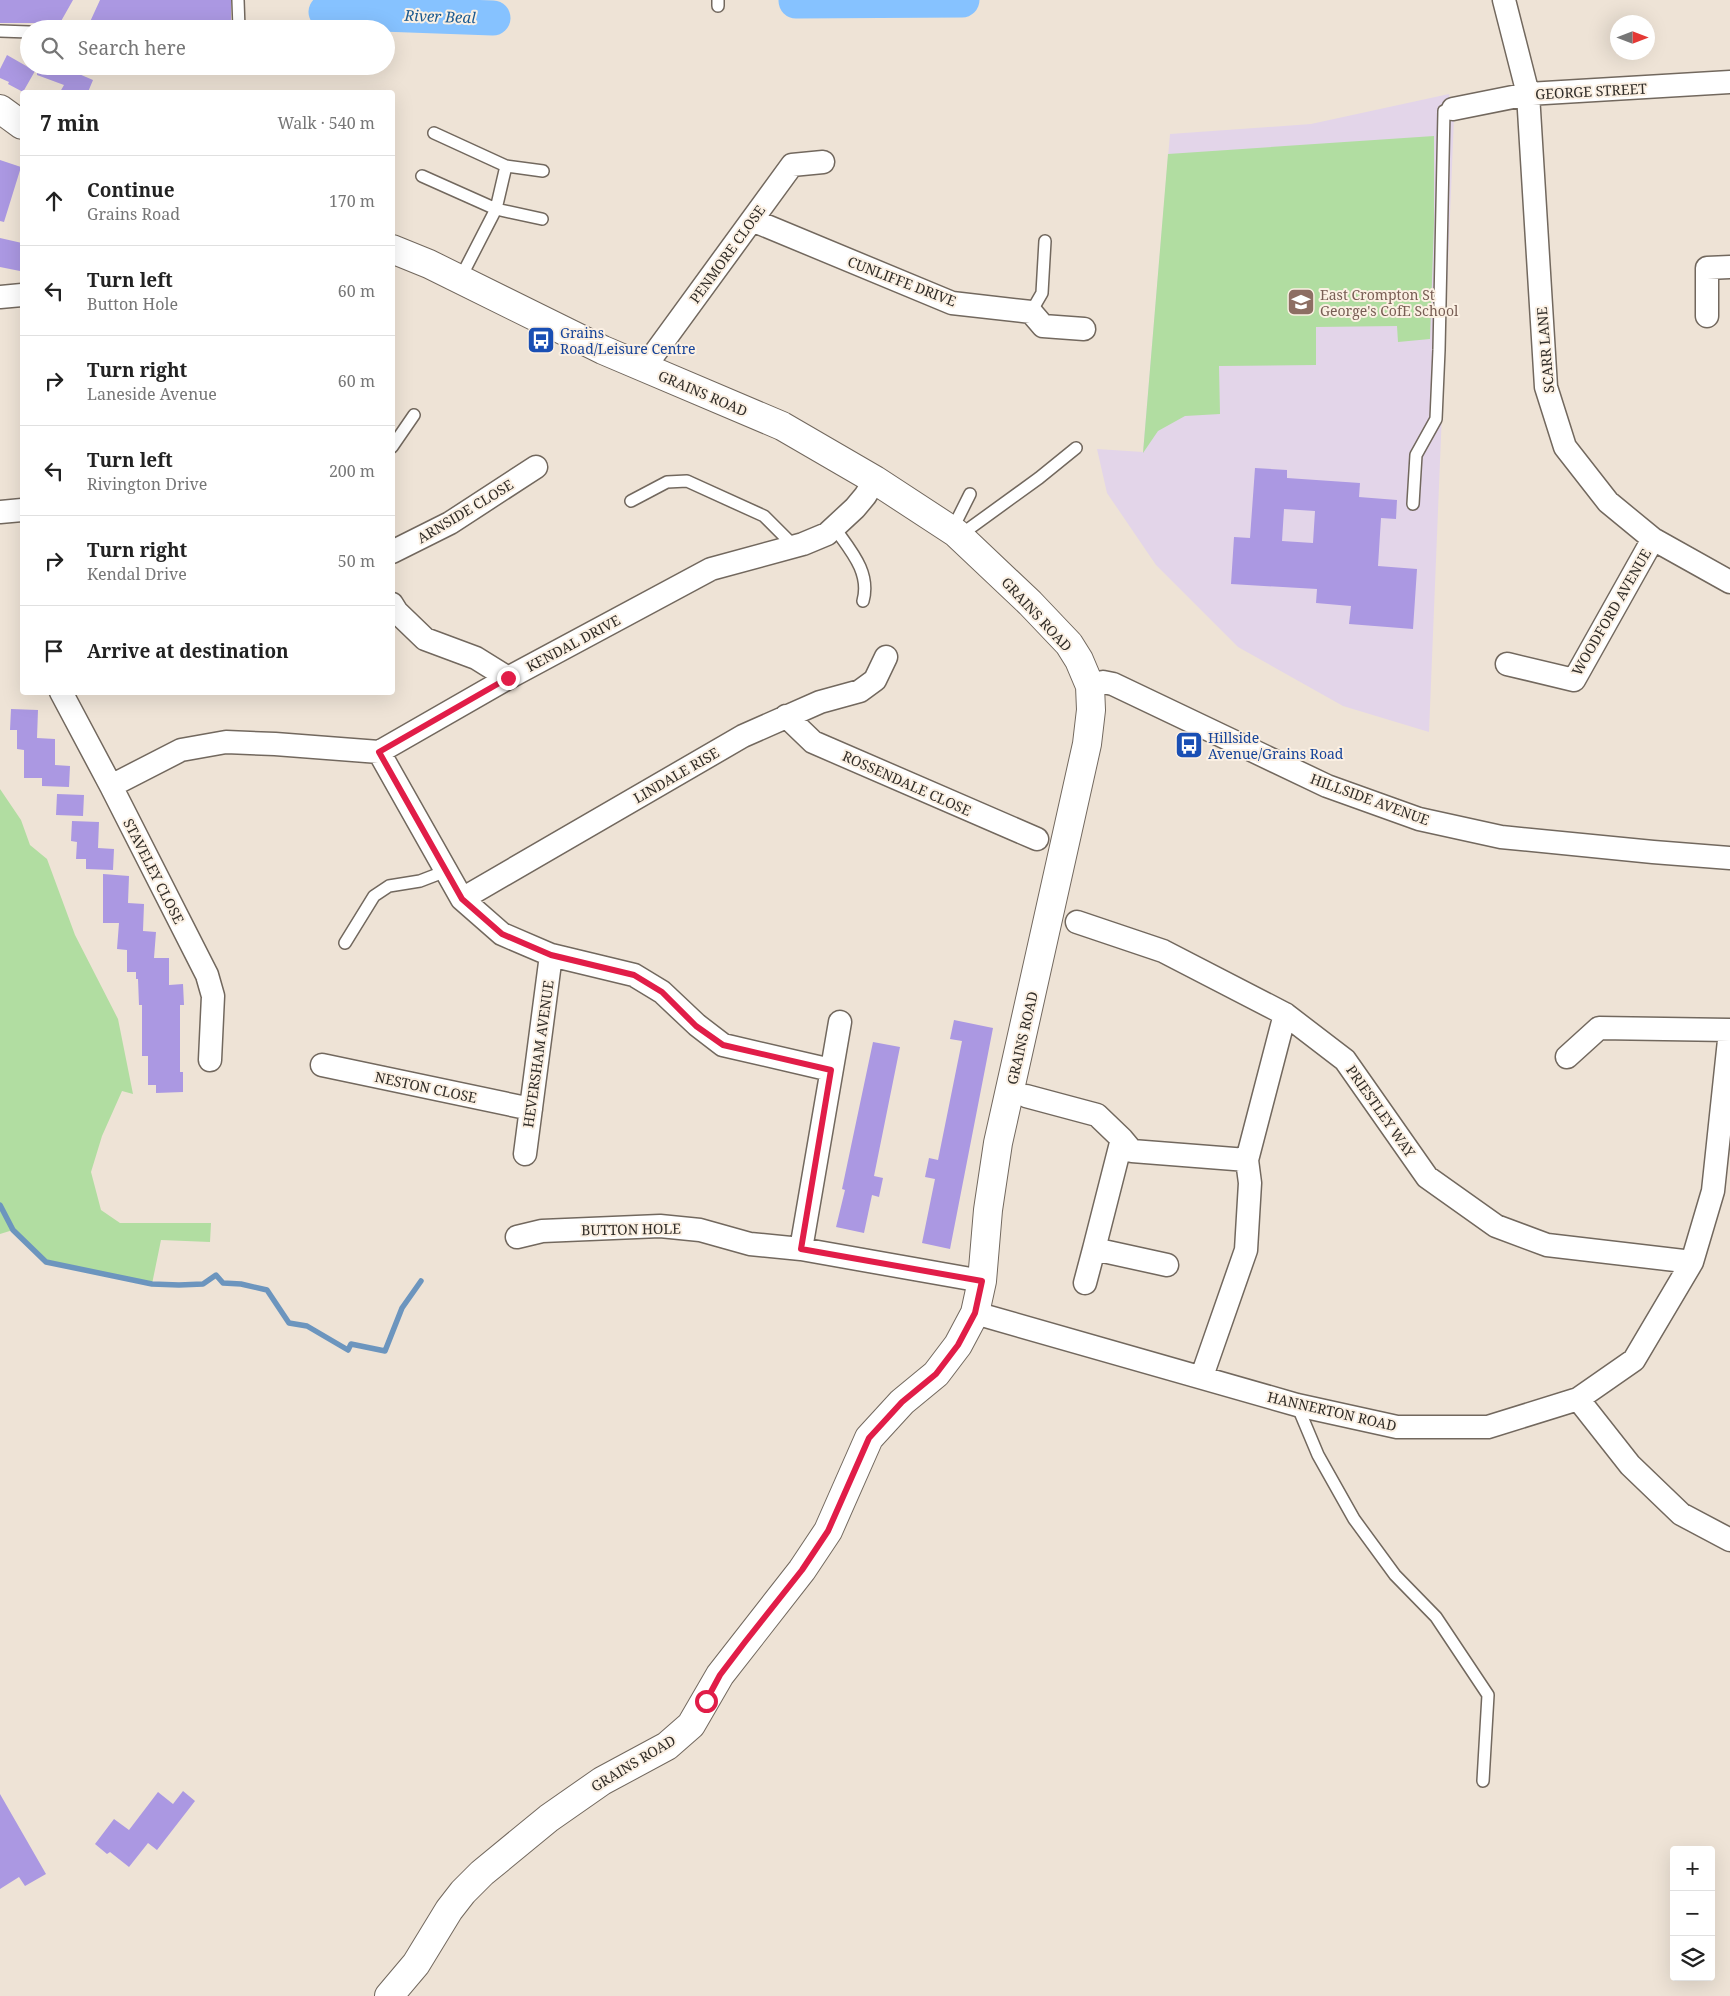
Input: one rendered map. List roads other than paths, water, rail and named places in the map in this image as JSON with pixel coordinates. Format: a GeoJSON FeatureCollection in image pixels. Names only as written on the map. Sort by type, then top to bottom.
{"type":"FeatureCollection","features":[{"type":"Feature","properties":{"kind":"street","name":"SCARR LANE"},"geometry":{"type":"LineString","coordinates":[[1504,0],[1528,94],[1546,387],[1564,447],[1608,502],[1653,539],[1730,582]]}},
{"type":"Feature","properties":{"kind":"street","name":"GEORGE STREET"},"geometry":{"type":"LineString","coordinates":[[1453,109],[1528,94],[1730,82]]}},
{"type":"Feature","properties":{"kind":"street"},"geometry":{"type":"LineString","coordinates":[[0,109],[20,124]]}},
{"type":"Feature","properties":{"kind":"street","name":"PENMORE CLOSE"},"geometry":{"type":"LineString","coordinates":[[644,368],[792,165],[823,162]]}},
{"type":"Feature","properties":{"kind":"street","name":"CUNLIFFE DRIVE"},"geometry":{"type":"LineString","coordinates":[[752,220],[952,303],[1031,312]]}},
{"type":"Feature","properties":{"kind":"street","name":"GRAINS ROAD"},"geometry":{"type":"LineString","coordinates":[[389,1996],[416,1964],[462,1892],[482,1872],[549,1818],[602,1781],[667,1746],[691,1725],[725,1668],[802,1570],[828,1531],[869,1438],[902,1402],[936,1374],[958,1345],[975,1313],[982,1281],[988,1210],[998,1143],[1087,744],[1091,710],[1090,686],[1079,660],[1069,644],[1030,603],[956,533],[875,480],[782,426],[603,350],[430,264],[395,250]]}},
{"type":"Feature","properties":{"kind":"street"},"geometry":{"type":"LineString","coordinates":[[1707,316],[1707,268],[1730,267]]}},
{"type":"Feature","properties":{"kind":"street"},"geometry":{"type":"LineString","coordinates":[[0,297],[20,296]]}},
{"type":"Feature","properties":{"kind":"street"},"geometry":{"type":"LineString","coordinates":[[1031,312],[1044,326],[1084,329]]}},
{"type":"Feature","properties":{"kind":"street","name":"ARNSIDE CLOSE"},"geometry":{"type":"LineString","coordinates":[[395,550],[450,523],[536,467]]}},
{"type":"Feature","properties":{"kind":"street","name":"KENDAL DRIVE"},"geometry":{"type":"LineString","coordinates":[[379,752],[508,678],[711,569],[794,546],[827,534],[865,496],[875,480]]}},
{"type":"Feature","properties":{"kind":"street"},"geometry":{"type":"LineString","coordinates":[[0,512],[20,510]]}},
{"type":"Feature","properties":{"kind":"street","name":"WOODFORD AVENUE"},"geometry":{"type":"LineString","coordinates":[[1507,664],[1574,680],[1653,539]]}},
{"type":"Feature","properties":{"kind":"street"},"geometry":{"type":"LineString","coordinates":[[395,609],[425,639],[476,658],[508,678]]}},
{"type":"Feature","properties":{"kind":"street","name":"LINDALE RISE"},"geometry":{"type":"LineString","coordinates":[[462,899],[743,736],[820,702],[860,691],[875,680],[886,656]]}},
{"type":"Feature","properties":{"kind":"street","name":"HILLSIDE AVENUE"},"geometry":{"type":"LineString","coordinates":[[1090,686],[1103,682],[1112,684],[1327,786],[1419,819],[1501,837],[1730,858]]}},
{"type":"Feature","properties":{"kind":"street","name":"STAVELEY CLOSE"},"geometry":{"type":"LineString","coordinates":[[63,695],[111,786],[211,986],[214,996],[210,1060]]}},
{"type":"Feature","properties":{"kind":"street","name":"ROSSENDALE CLOSE"},"geometry":{"type":"LineString","coordinates":[[786,716],[813,742],[1037,840]]}},
{"type":"Feature","properties":{"kind":"street"},"geometry":{"type":"LineString","coordinates":[[111,786],[181,750],[226,742],[379,752],[462,899],[502,934],[551,955],[634,975],[662,992],[696,1026],[723,1045],[831,1070]]}},
{"type":"Feature","properties":{"kind":"street","name":"PRIESTLEY WAY"},"geometry":{"type":"LineString","coordinates":[[1076,922],[1163,951],[1285,1014],[1345,1060],[1427,1177],[1496,1226],[1546,1245],[1692,1262]]}},
{"type":"Feature","properties":{"kind":"street","name":"HEVERSHAM AVENUE"},"geometry":{"type":"LineString","coordinates":[[525,1154],[551,955]]}},
{"type":"Feature","properties":{"kind":"street"},"geometry":{"type":"LineString","coordinates":[[1202,1376],[1246,1250],[1250,1183],[1247,1160],[1285,1014]]}},
{"type":"Feature","properties":{"kind":"street"},"geometry":{"type":"LineString","coordinates":[[801,1249],[840,1022]]}},
{"type":"Feature","properties":{"kind":"street"},"geometry":{"type":"LineString","coordinates":[[1568,1057],[1598,1028],[1730,1031]]}},
{"type":"Feature","properties":{"kind":"street","name":"HANNERTON ROAD"},"geometry":{"type":"LineString","coordinates":[[975,1313],[1202,1376],[1298,1405],[1397,1428],[1488,1428],[1578,1399],[1634,1360],[1692,1262],[1722,1191],[1730,1031]]}},
{"type":"Feature","properties":{"kind":"street","name":"NESTON CLOSE"},"geometry":{"type":"LineString","coordinates":[[322,1065],[531,1109]]}},
{"type":"Feature","properties":{"kind":"street"},"geometry":{"type":"LineString","coordinates":[[1026,1096],[1096,1114],[1132,1151],[1247,1160]]}},
{"type":"Feature","properties":{"kind":"street"},"geometry":{"type":"LineString","coordinates":[[1085,1283],[1122,1139]]}},
{"type":"Feature","properties":{"kind":"street","name":"BUTTON HOLE"},"geometry":{"type":"LineString","coordinates":[[516,1237],[542,1231],[660,1226],[700,1230],[750,1244],[801,1249],[982,1281]]}},
{"type":"Feature","properties":{"kind":"street"},"geometry":{"type":"LineString","coordinates":[[1094,1250],[1167,1265]]}},
{"type":"Feature","properties":{"kind":"street"},"geometry":{"type":"LineString","coordinates":[[1578,1399],[1630,1465],[1681,1514],[1730,1540]]}},
{"type":"Feature","properties":{"kind":"lane"},"geometry":{"type":"LineString","coordinates":[[238,0],[239,20]]}},
{"type":"Feature","properties":{"kind":"lane"},"geometry":{"type":"LineString","coordinates":[[0,31],[20,32]]}},
{"type":"Feature","properties":{"kind":"lane"},"geometry":{"type":"LineString","coordinates":[[1413,504],[1416,455],[1436,419],[1444,111],[1453,109]]}},
{"type":"Feature","properties":{"kind":"lane"},"geometry":{"type":"LineString","coordinates":[[434,133],[506,166],[543,171]]}},
{"type":"Feature","properties":{"kind":"lane"},"geometry":{"type":"LineString","coordinates":[[460,280],[496,209],[506,166]]}},
{"type":"Feature","properties":{"kind":"lane"},"geometry":{"type":"LineString","coordinates":[[422,176],[496,209],[542,218]]}},
{"type":"Feature","properties":{"kind":"lane"},"geometry":{"type":"LineString","coordinates":[[1031,312],[1042,292],[1046,241]]}},
{"type":"Feature","properties":{"kind":"lane"},"geometry":{"type":"LineString","coordinates":[[395,444],[414,415]]}},
{"type":"Feature","properties":{"kind":"lane"},"geometry":{"type":"LineString","coordinates":[[956,533],[1039,478],[1076,448]]}},
{"type":"Feature","properties":{"kind":"lane"},"geometry":{"type":"LineString","coordinates":[[631,501],[667,482],[687,481],[764,516],[794,546]]}},
{"type":"Feature","properties":{"kind":"lane"},"geometry":{"type":"LineString","coordinates":[[956,533],[970,494]]}},
{"type":"Feature","properties":{"kind":"lane"},"geometry":{"type":"LineString","coordinates":[[834,527],[859,563],[865,579],[866,592],[864,601]]}},
{"type":"Feature","properties":{"kind":"lane"},"geometry":{"type":"LineString","coordinates":[[345,943],[374,896],[389,886],[420,881],[446,871]]}},
{"type":"Feature","properties":{"kind":"lane"},"geometry":{"type":"LineString","coordinates":[[1298,1405],[1318,1455],[1354,1519],[1395,1575],[1436,1617],[1488,1695],[1483,1781]]}},
{"type":"Feature","properties":{"kind":"waterway","name":"River Beal"},"geometry":{"type":"LineString","coordinates":[[796,1],[962,0]]}},
{"type":"Feature","properties":{"kind":"waterway","name":"River Beal"},"geometry":{"type":"LineString","coordinates":[[326,12],[493,18]]}},
{"type":"Feature","properties":{"kind":"waterway"},"geometry":{"type":"LineString","coordinates":[[0,1205],[13,1230],[46,1262],[152,1284],[203,1284],[216,1275],[223,1283],[241,1284],[267,1290],[289,1323],[307,1326],[348,1350],[351,1344],[385,1351],[402,1308],[421,1281]]}},
{"type":"Feature","properties":{"kind":"place","name":"East Crompton St George's CofE School"},"geometry":{"type":"Point","coordinates":[1301,302]}},
{"type":"Feature","properties":{"kind":"place","name":"Grains Road/Leisure Centre"},"geometry":{"type":"Point","coordinates":[541,340]}},
{"type":"Feature","properties":{"kind":"place","name":"Hillside Avenue/Grains Road"},"geometry":{"type":"Point","coordinates":[1189,745]}}]}
